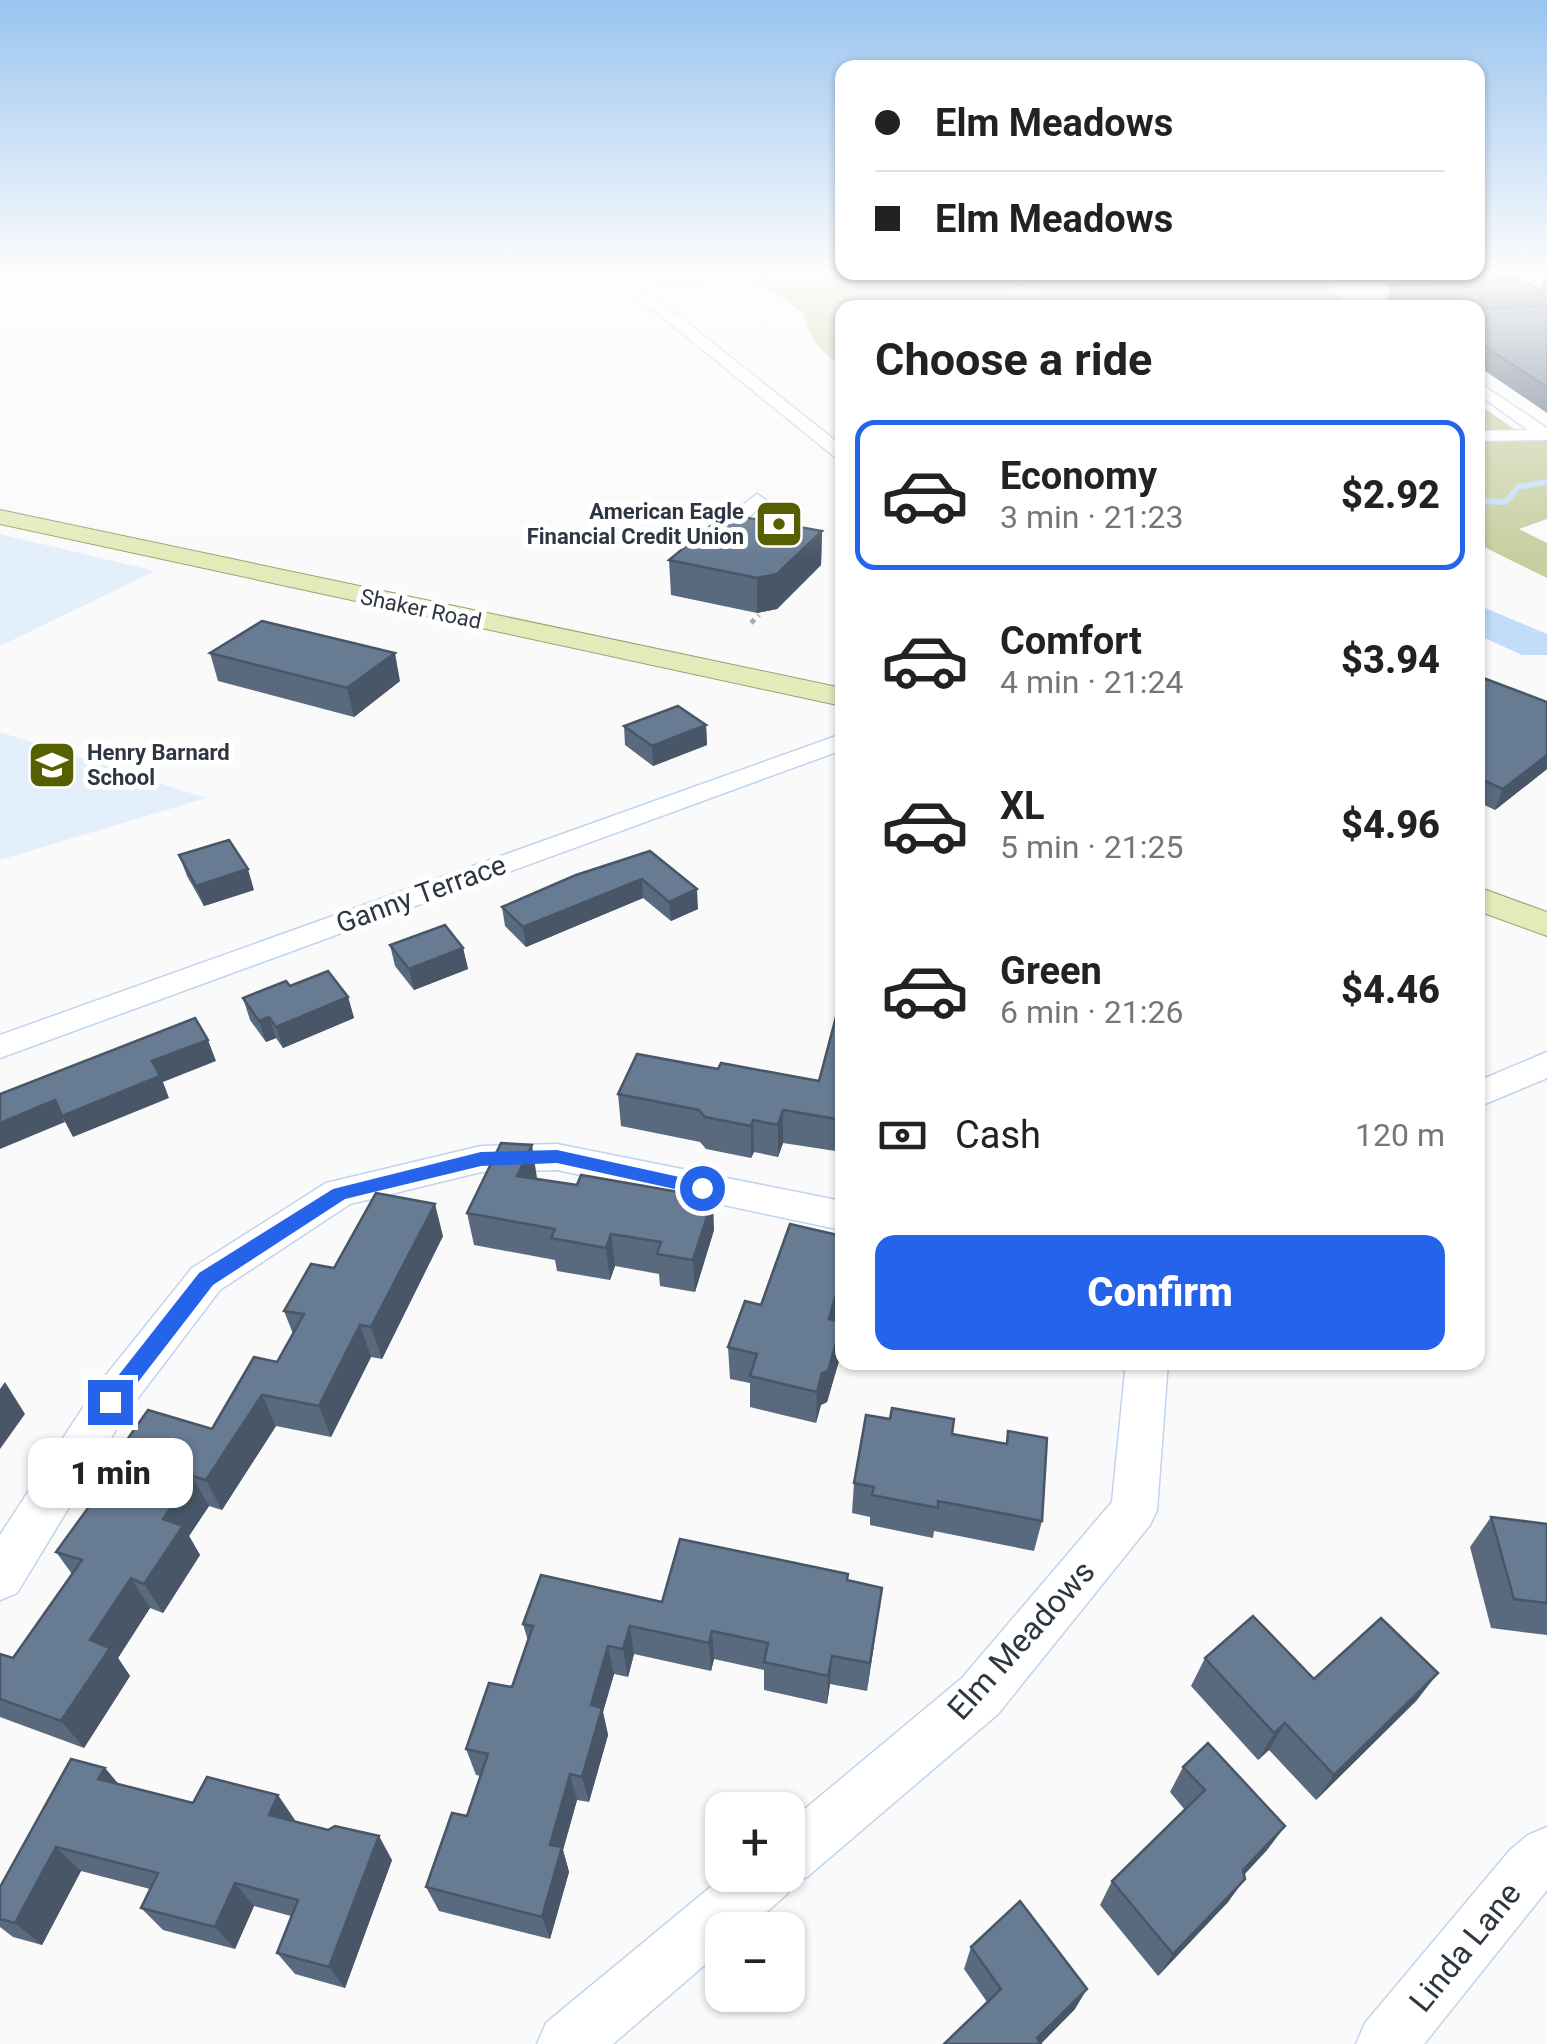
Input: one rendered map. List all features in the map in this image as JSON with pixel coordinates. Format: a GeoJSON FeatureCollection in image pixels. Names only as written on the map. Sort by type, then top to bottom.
{"type":"FeatureCollection","features":[{"type":"Feature","properties":{"kind":"main road","name":"Shaker Road"},"geometry":{"type":"LineString","coordinates":[[0,517],[835,695]]}},
{"type":"Feature","properties":{"kind":"main road"},"geometry":{"type":"LineString","coordinates":[[1485,901],[1547,925]]}},
{"type":"Feature","properties":{"kind":"street"},"geometry":{"type":"LineString","coordinates":[[734,367],[835,448]]}},
{"type":"Feature","properties":{"kind":"street"},"geometry":{"type":"LineString","coordinates":[[1485,391],[1547,435]]}},
{"type":"Feature","properties":{"kind":"street"},"geometry":{"type":"LineString","coordinates":[[1485,436],[1547,435]]}},
{"type":"Feature","properties":{"kind":"street"},"geometry":{"type":"LineString","coordinates":[[721,531],[757,500]]}},
{"type":"Feature","properties":{"kind":"street","name":"Ganny Terrace"},"geometry":{"type":"LineString","coordinates":[[0,1047],[835,745]]}},
{"type":"Feature","properties":{"kind":"street"},"geometry":{"type":"LineString","coordinates":[[1485,1092],[1547,1064]]}},
{"type":"Feature","properties":{"kind":"street"},"geometry":{"type":"LineString","coordinates":[[0,1576],[110,1402],[206,1279],[340,1194],[481,1159],[557,1157],[835,1215]]}},
{"type":"Feature","properties":{"kind":"street","name":"Elm Meadows"},"geometry":{"type":"LineString","coordinates":[[805,1844],[980,1696],[1134,1510],[1146,1370]]}},
{"type":"Feature","properties":{"kind":"street","name":"Linda Lane"},"geometry":{"type":"LineString","coordinates":[[1386,2044],[1529,1869],[1547,1854]]}},
{"type":"Feature","properties":{"kind":"street"},"geometry":{"type":"LineString","coordinates":[[567,2044],[748,1892]]}},
{"type":"Feature","properties":{"kind":"path"},"geometry":{"type":"LineString","coordinates":[[751,623],[760,614]]}},
{"type":"Feature","properties":{"kind":"shaded area"},"geometry":{"type":"Polygon","coordinates":[[[0,534],[155,571],[0,646],[0,534]]]}},
{"type":"Feature","properties":{"kind":"shaded area","name":"Henry Barnard School"},"geometry":{"type":"Polygon","coordinates":[[[0,732],[206,798],[0,860],[0,732]]]}},
{"type":"Feature","properties":{"kind":"green space"},"geometry":{"type":"Polygon","coordinates":[[[1485,409],[1514,429],[1547,429],[1547,519],[1519,529],[1547,543],[1547,578],[1485,547],[1485,409]]]}},
{"type":"Feature","properties":{"kind":"water"},"geometry":{"type":"Polygon","coordinates":[[[1485,608],[1547,634],[1547,655],[1522,655],[1485,638],[1485,608]]]}},
{"type":"Feature","properties":{"kind":"building"},"geometry":{"type":"Polygon","coordinates":[[[1517,367],[1547,367],[1547,387],[1517,367]]]}},
{"type":"Feature","properties":{"kind":"building"},"geometry":{"type":"Polygon","coordinates":[[[725,514],[822,531],[777,574],[757,578],[669,560],[725,514]]]}},
{"type":"Feature","properties":{"kind":"building"},"geometry":{"type":"Polygon","coordinates":[[[262,621],[395,653],[347,688],[210,653],[262,621]]]}},
{"type":"Feature","properties":{"kind":"building"},"geometry":{"type":"Polygon","coordinates":[[[1485,679],[1547,702],[1547,755],[1503,789],[1485,781],[1485,679]]]}},
{"type":"Feature","properties":{"kind":"building"},"geometry":{"type":"Polygon","coordinates":[[[678,706],[706,725],[652,746],[624,726],[678,706]]]}},
{"type":"Feature","properties":{"kind":"building"},"geometry":{"type":"Polygon","coordinates":[[[229,840],[248,869],[196,886],[179,855],[229,840]]]}},
{"type":"Feature","properties":{"kind":"building"},"geometry":{"type":"Polygon","coordinates":[[[650,851],[697,889],[669,902],[642,879],[523,927],[502,907],[576,875],[650,851]]]}},
{"type":"Feature","properties":{"kind":"building"},"geometry":{"type":"Polygon","coordinates":[[[445,925],[463,948],[409,969],[390,945],[445,925]]]}},
{"type":"Feature","properties":{"kind":"building"},"geometry":{"type":"Polygon","coordinates":[[[328,971],[348,997],[276,1027],[269,1017],[259,1021],[243,998],[286,981],[290,986],[328,971]]]}},
{"type":"Feature","properties":{"kind":"building"},"geometry":{"type":"Polygon","coordinates":[[[195,1018],[208,1040],[152,1061],[160,1076],[62,1116],[55,1100],[0,1123],[0,1094],[195,1018]]]}},
{"type":"Feature","properties":{"kind":"building"},"geometry":{"type":"Polygon","coordinates":[[[835,1021],[835,1119],[783,1110],[778,1125],[753,1120],[751,1126],[705,1117],[699,1110],[618,1094],[637,1054],[718,1069],[721,1063],[819,1081],[835,1021]]]}},
{"type":"Feature","properties":{"kind":"building"},"geometry":{"type":"Polygon","coordinates":[[[501,1143],[532,1145],[517,1176],[577,1185],[581,1175],[713,1198],[693,1260],[657,1254],[661,1242],[611,1234],[606,1248],[551,1238],[555,1229],[467,1213],[501,1143]]]}},
{"type":"Feature","properties":{"kind":"building"},"geometry":{"type":"Polygon","coordinates":[[[376,1193],[435,1204],[371,1327],[360,1325],[319,1406],[262,1395],[206,1480],[192,1476],[163,1519],[183,1526],[144,1584],[131,1578],[90,1640],[110,1648],[61,1721],[0,1699],[0,1654],[13,1658],[82,1560],[56,1552],[96,1497],[118,1505],[149,1461],[119,1451],[148,1410],[212,1429],[254,1357],[277,1362],[304,1314],[284,1311],[311,1264],[334,1268],[376,1193]]]}},
{"type":"Feature","properties":{"kind":"building"},"geometry":{"type":"Polygon","coordinates":[[[790,1224],[835,1234],[835,1298],[829,1319],[835,1320],[835,1346],[817,1392],[750,1376],[757,1354],[728,1347],[745,1301],[761,1305],[790,1224]]]}},
{"type":"Feature","properties":{"kind":"building"},"geometry":{"type":"Polygon","coordinates":[[[892,1408],[954,1419],[952,1434],[1007,1444],[1008,1431],[1047,1438],[1042,1521],[938,1501],[938,1508],[872,1495],[874,1487],[854,1483],[866,1415],[890,1419],[892,1408]]]}},
{"type":"Feature","properties":{"kind":"building"},"geometry":{"type":"Polygon","coordinates":[[[1491,1517],[1547,1524],[1547,1603],[1514,1599],[1491,1517]]]}},
{"type":"Feature","properties":{"kind":"building"},"geometry":{"type":"Polygon","coordinates":[[[680,1539],[848,1574],[847,1580],[882,1588],[870,1663],[832,1656],[828,1676],[764,1662],[768,1643],[712,1631],[709,1643],[630,1626],[623,1649],[608,1646],[591,1705],[602,1708],[582,1777],[570,1774],[550,1845],[562,1847],[542,1917],[426,1887],[452,1813],[467,1816],[488,1754],[466,1749],[489,1683],[512,1687],[533,1626],[523,1624],[541,1575],[662,1602],[680,1539]]]}},
{"type":"Feature","properties":{"kind":"building"},"geometry":{"type":"Polygon","coordinates":[[[1253,1616],[1314,1679],[1381,1618],[1438,1673],[1334,1775],[1285,1723],[1274,1733],[1205,1658],[1253,1616]]]}},
{"type":"Feature","properties":{"kind":"building"},"geometry":{"type":"Polygon","coordinates":[[[1208,1743],[1285,1826],[1243,1870],[1245,1879],[1173,1954],[1112,1881],[1205,1790],[1183,1767],[1208,1743]]]}},
{"type":"Feature","properties":{"kind":"building"},"geometry":{"type":"Polygon","coordinates":[[[71,1759],[105,1768],[98,1779],[193,1803],[207,1777],[278,1795],[269,1815],[328,1830],[335,1826],[379,1836],[329,1967],[277,1953],[298,1900],[235,1883],[215,1927],[141,1908],[158,1873],[56,1847],[15,1923],[0,1919],[0,1887],[71,1759]]]}},
{"type":"Feature","properties":{"kind":"building"},"geometry":{"type":"Polygon","coordinates":[[[1020,1901],[1087,1989],[1037,2038],[1041,2044],[944,2044],[1001,1989],[971,1947],[1020,1901]]]}},
{"type":"Feature","properties":{"kind":"waterway"},"geometry":{"type":"LineString","coordinates":[[1485,501],[1506,502],[1518,487],[1547,482]]}},
{"type":"Feature","properties":{"kind":"place","name":"American Eagle Financial Credit Union"},"geometry":{"type":"Point","coordinates":[779,524]}},
{"type":"Feature","properties":{"kind":"place","name":"Henry Barnard School"},"geometry":{"type":"Point","coordinates":[52,765]}},
{"type":"Feature","properties":{"kind":"route"},"geometry":{"type":"LineString","coordinates":[[110,1402],[206,1279],[340,1194],[481,1159],[557,1157],[702,1188]]}}]}
